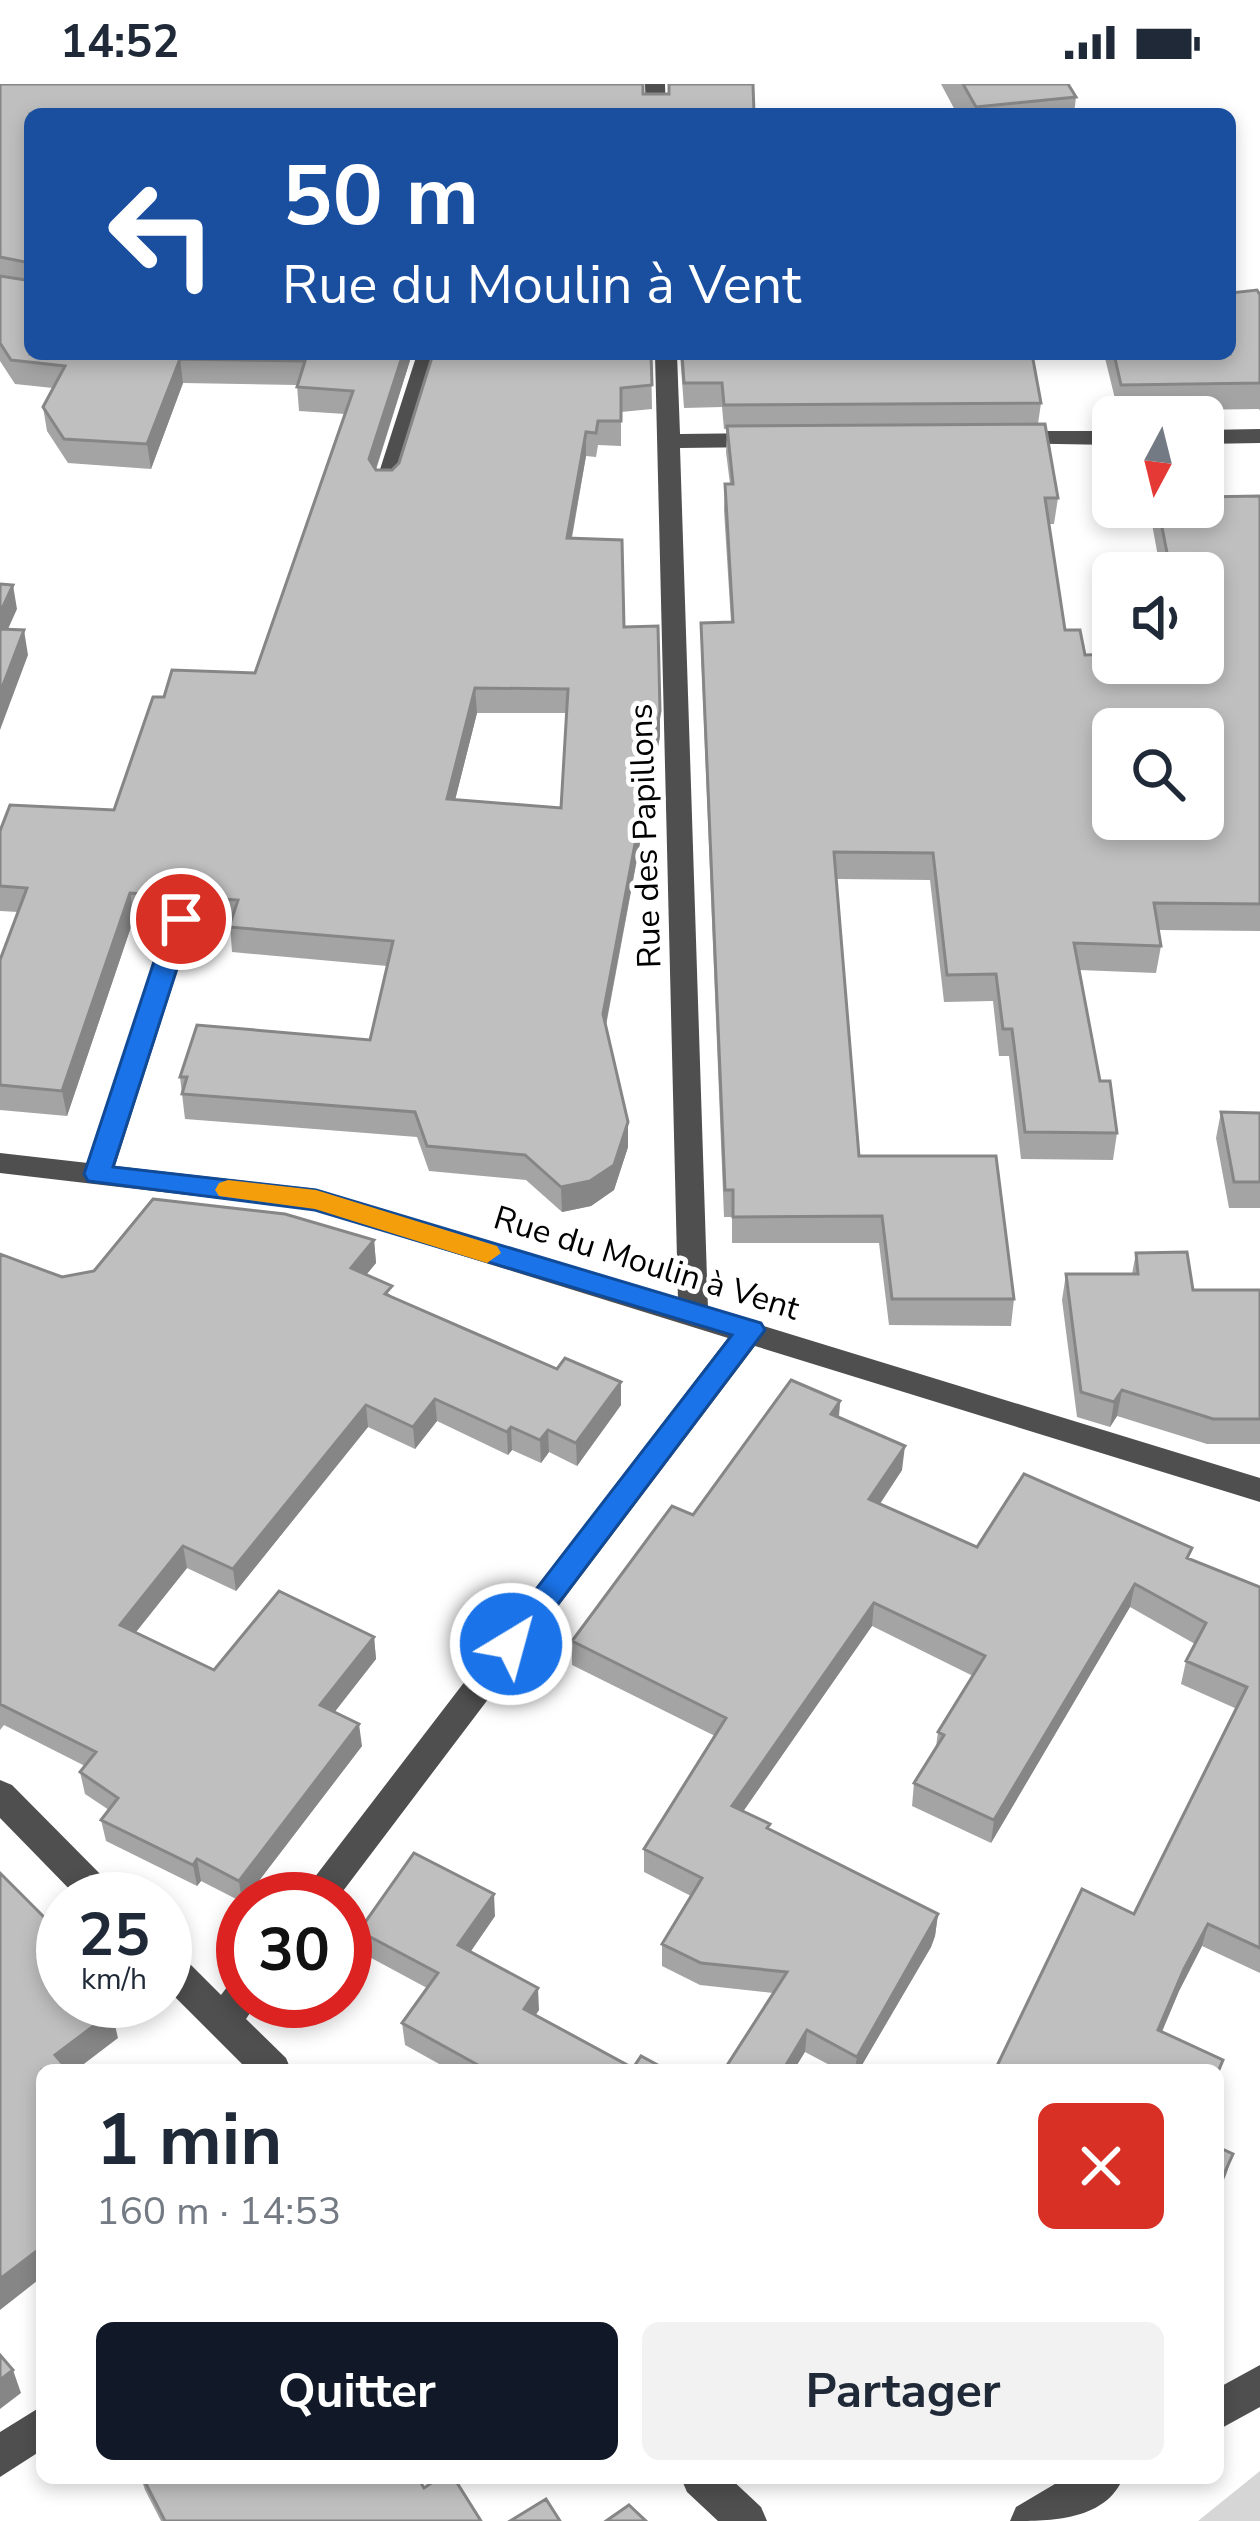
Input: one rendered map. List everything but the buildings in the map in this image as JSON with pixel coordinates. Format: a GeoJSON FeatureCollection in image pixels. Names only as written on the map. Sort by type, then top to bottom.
{"type":"FeatureCollection","features":[{"type":"Feature","properties":{"kind":"street"},"geometry":{"type":"LineString","coordinates":[[386,485],[426,360]]}},
{"type":"Feature","properties":{"kind":"street","name":"Rue des Papillons"},"geometry":{"type":"LineString","coordinates":[[666,360],[693,1316]]}},
{"type":"Feature","properties":{"kind":"street"},"geometry":{"type":"LineString","coordinates":[[1224,437],[1260,436]]}},
{"type":"Feature","properties":{"kind":"street"},"geometry":{"type":"LineString","coordinates":[[996,438],[1092,437]]}},
{"type":"Feature","properties":{"kind":"street"},"geometry":{"type":"LineString","coordinates":[[670,441],[786,440]]}},
{"type":"Feature","properties":{"kind":"street"},"geometry":{"type":"LineString","coordinates":[[98,1174],[181,919]]}},
{"type":"Feature","properties":{"kind":"street","name":"Rue du Moulin à Vent"},"geometry":{"type":"LineString","coordinates":[[0,1163],[316,1200],[1260,1490]]}},
{"type":"Feature","properties":{"kind":"street"},"geometry":{"type":"LineString","coordinates":[[337,1872],[751,1330]]}},
{"type":"Feature","properties":{"kind":"street"},"geometry":{"type":"LineString","coordinates":[[0,1795],[76,1872]]}},
{"type":"Feature","properties":{"kind":"street"},"geometry":{"type":"LineString","coordinates":[[246,2028],[269,2064]]}},
{"type":"Feature","properties":{"kind":"street"},"geometry":{"type":"LineString","coordinates":[[1224,2407],[1260,2384]]}},
{"type":"Feature","properties":{"kind":"street"},"geometry":{"type":"LineString","coordinates":[[0,2457],[36,2430]]}},
{"type":"Feature","properties":{"kind":"street"},"geometry":{"type":"LineString","coordinates":[[707,2484],[746,2521]]}},
{"type":"Feature","properties":{"kind":"street"},"geometry":{"type":"LineString","coordinates":[[1030,2521],[1093,2484]]}},
{"type":"Feature","properties":{"kind":"shaded area"},"geometry":{"type":"Polygon","coordinates":[[[1260,2471],[1260,2521],[1198,2521],[1260,2471]]]}},
{"type":"Feature","properties":{"kind":"slow traffic"},"geometry":{"type":"LineString","coordinates":[[228,1190],[316,1200],[487,1253]]}},
{"type":"Feature","properties":{"kind":"route"},"geometry":{"type":"LineString","coordinates":[[181,919],[98,1174],[316,1200],[751,1330],[511,1644]]}}]}
